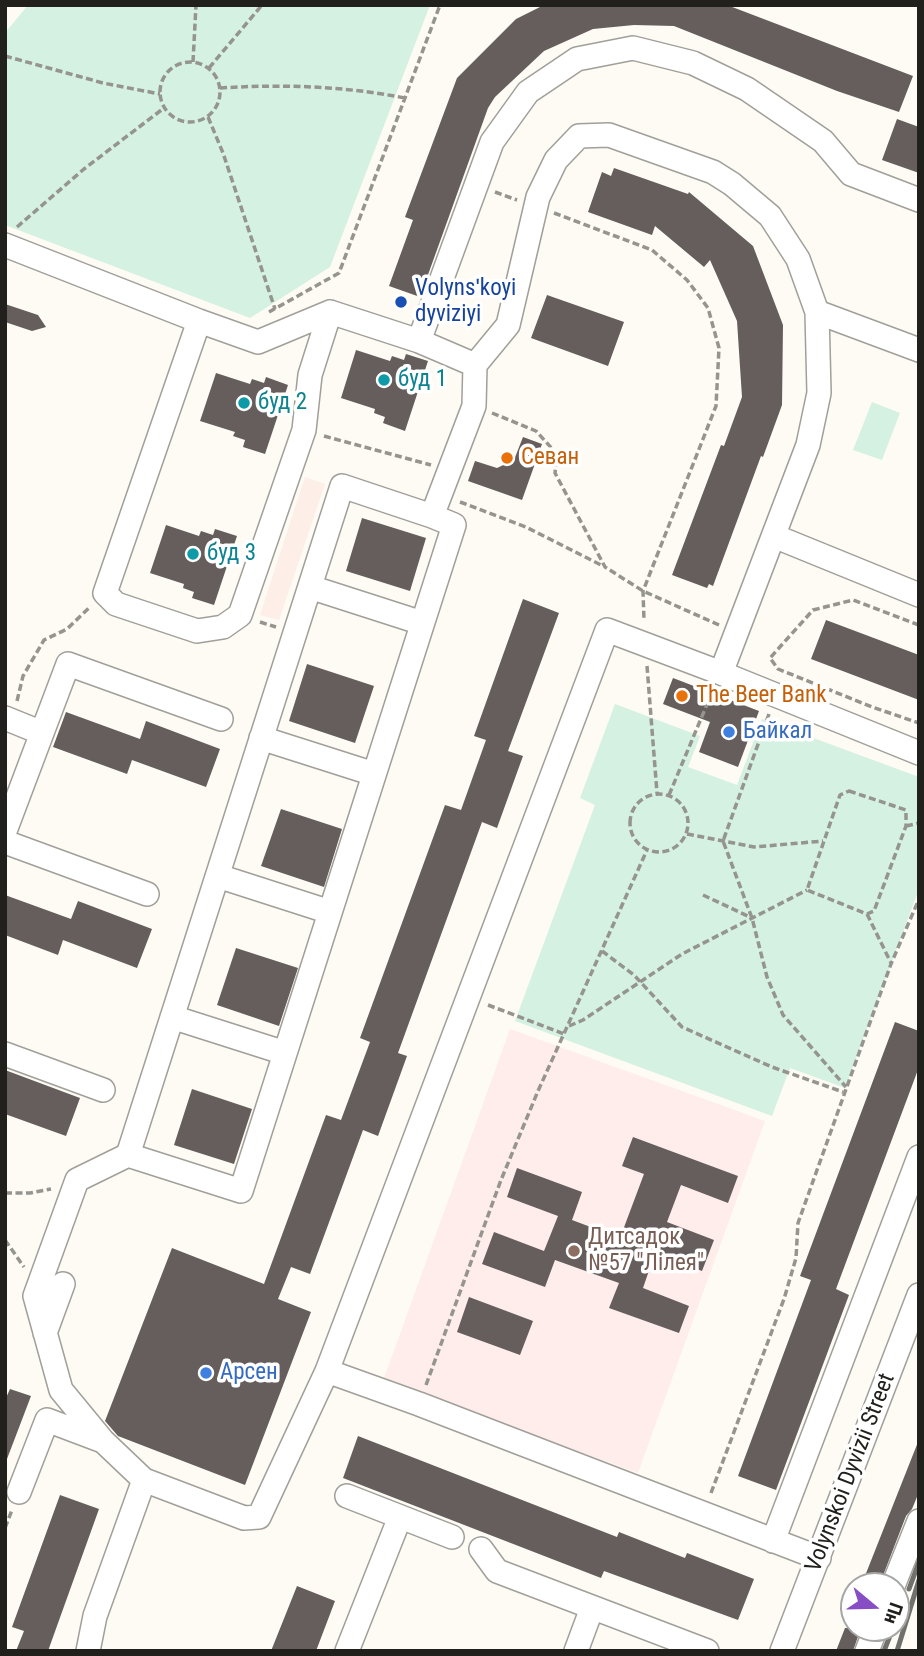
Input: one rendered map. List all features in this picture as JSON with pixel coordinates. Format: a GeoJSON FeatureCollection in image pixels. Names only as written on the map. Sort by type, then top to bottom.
{"type":"FeatureCollection","features":[{"type":"Feature","properties":{"kind":"street"},"geometry":{"type":"LineString","coordinates":[[419,341],[492,142],[528,92],[577,59],[634,48],[692,63],[747,89],[823,141],[851,174],[919,200]]}},
{"type":"Feature","properties":{"kind":"street"},"geometry":{"type":"LineString","coordinates":[[432,516],[474,406],[475,365],[508,325],[535,206],[556,160],[579,135],[609,135],[713,172],[732,184],[770,216],[798,259],[817,312],[819,393],[808,445],[721,673]]}},
{"type":"Feature","properties":{"kind":"street"},"geometry":{"type":"LineString","coordinates":[[7,239],[198,321],[258,342],[330,312],[419,341],[475,365]]}},
{"type":"Feature","properties":{"kind":"street"},"geometry":{"type":"LineString","coordinates":[[198,321],[105,593],[116,604],[197,631],[223,627],[240,615],[304,430],[310,375],[330,312]]}},
{"type":"Feature","properties":{"kind":"street"},"geometry":{"type":"LineString","coordinates":[[817,312],[919,350]]}},
{"type":"Feature","properties":{"kind":"street"},"geometry":{"type":"LineString","coordinates":[[128,1155],[342,486],[454,525],[241,1191],[128,1155],[77,1180],[35,1296],[61,1390],[103,1441],[144,1480],[244,1518],[259,1517],[327,1371],[607,630],[919,753]]}},
{"type":"Feature","properties":{"kind":"street"},"geometry":{"type":"LineString","coordinates":[[774,536],[919,595]]}},
{"type":"Feature","properties":{"kind":"street"},"geometry":{"type":"LineString","coordinates":[[310,587],[422,623]]}},
{"type":"Feature","properties":{"kind":"street"},"geometry":{"type":"LineString","coordinates":[[5,831],[68,664],[221,719]]}},
{"type":"Feature","properties":{"kind":"street"},"geometry":{"type":"LineString","coordinates":[[11,710],[42,733]]}},
{"type":"Feature","properties":{"kind":"street"},"geometry":{"type":"LineString","coordinates":[[261,738],[374,774]]}},
{"type":"Feature","properties":{"kind":"street"},"geometry":{"type":"LineString","coordinates":[[5,842],[148,894]]}},
{"type":"Feature","properties":{"kind":"street"},"geometry":{"type":"LineString","coordinates":[[218,876],[330,912]]}},
{"type":"Feature","properties":{"kind":"street"},"geometry":{"type":"LineString","coordinates":[[172,1017],[285,1053]]}},
{"type":"Feature","properties":{"kind":"street"},"geometry":{"type":"LineString","coordinates":[[5,1054],[103,1090]]}},
{"type":"Feature","properties":{"kind":"street"},"geometry":{"type":"LineString","coordinates":[[774,1541],[919,1157]]}},
{"type":"Feature","properties":{"kind":"street"},"geometry":{"type":"LineString","coordinates":[[45,1333],[63,1284]]}},
{"type":"Feature","properties":{"kind":"street","name":"Volynskoi Dyvizii Street"},"geometry":{"type":"LineString","coordinates":[[782,1651],[919,1295]]}},
{"type":"Feature","properties":{"kind":"street"},"geometry":{"type":"LineString","coordinates":[[327,1371],[819,1558]]}},
{"type":"Feature","properties":{"kind":"street"},"geometry":{"type":"LineString","coordinates":[[19,1492],[47,1420],[103,1441]]}},
{"type":"Feature","properties":{"kind":"street"},"geometry":{"type":"LineString","coordinates":[[88,1651],[95,1616],[144,1480]]}},
{"type":"Feature","properties":{"kind":"street"},"geometry":{"type":"LineString","coordinates":[[347,1496],[452,1537]]}},
{"type":"Feature","properties":{"kind":"street"},"geometry":{"type":"LineString","coordinates":[[347,1651],[400,1517]]}},
{"type":"Feature","properties":{"kind":"street"},"geometry":{"type":"LineString","coordinates":[[899,1572],[919,1521]]}},
{"type":"Feature","properties":{"kind":"street"},"geometry":{"type":"LineString","coordinates":[[481,1549],[497,1571],[706,1651]]}},
{"type":"Feature","properties":{"kind":"street"},"geometry":{"type":"LineString","coordinates":[[576,1651],[592,1608]]}},
{"type":"Feature","properties":{"kind":"path"},"geometry":{"type":"LineString","coordinates":[[192,62],[196,5]]}},
{"type":"Feature","properties":{"kind":"path"},"geometry":{"type":"LineString","coordinates":[[209,68],[262,5]]}},
{"type":"Feature","properties":{"kind":"path"},"geometry":{"type":"LineString","coordinates":[[267,313],[339,273],[440,5]]}},
{"type":"Feature","properties":{"kind":"path"},"geometry":{"type":"LineString","coordinates":[[5,56],[103,83],[160,94]]}},
{"type":"Feature","properties":{"kind":"path"},"geometry":{"type":"LineString","coordinates":[[184,62],[209,68],[220,88],[218,104],[208,117],[201,121],[184,122],[170,115],[164,108],[160,94],[161,85],[169,70],[184,62]]}},
{"type":"Feature","properties":{"kind":"path"},"geometry":{"type":"LineString","coordinates":[[220,88],[317,85],[361,89],[405,98]]}},
{"type":"Feature","properties":{"kind":"path"},"geometry":{"type":"LineString","coordinates":[[7,239],[84,169],[164,108]]}},
{"type":"Feature","properties":{"kind":"path"},"geometry":{"type":"LineString","coordinates":[[208,117],[236,190],[275,309]]}},
{"type":"Feature","properties":{"kind":"path"},"geometry":{"type":"LineString","coordinates":[[477,186],[652,250],[687,280],[708,308],[719,348],[716,406],[643,591],[657,793]]}},
{"type":"Feature","properties":{"kind":"path"},"geometry":{"type":"LineString","coordinates":[[474,406],[536,431],[557,454],[555,473],[605,567]]}},
{"type":"Feature","properties":{"kind":"path"},"geometry":{"type":"LineString","coordinates":[[304,430],[450,470]]}},
{"type":"Feature","properties":{"kind":"path"},"geometry":{"type":"LineString","coordinates":[[442,495],[526,527],[605,567],[643,591],[736,632]]}},
{"type":"Feature","properties":{"kind":"path"},"geometry":{"type":"LineString","coordinates":[[11,710],[23,676],[44,640],[67,629],[105,593]]}},
{"type":"Feature","properties":{"kind":"path"},"geometry":{"type":"LineString","coordinates":[[919,625],[853,600],[813,610],[770,658],[778,668],[872,707],[919,723]]}},
{"type":"Feature","properties":{"kind":"path"},"geometry":{"type":"LineString","coordinates":[[240,615],[295,633]]}},
{"type":"Feature","properties":{"kind":"path"},"geometry":{"type":"LineString","coordinates":[[669,795],[721,673]]}},
{"type":"Feature","properties":{"kind":"path"},"geometry":{"type":"LineString","coordinates":[[776,695],[723,841],[752,918],[767,977],[783,1015],[845,1089]]}},
{"type":"Feature","properties":{"kind":"path"},"geometry":{"type":"LineString","coordinates":[[568,1026],[583,1020],[682,954],[807,890],[840,795],[849,791],[906,810],[906,826],[874,911],[867,914]]}},
{"type":"Feature","properties":{"kind":"path"},"geometry":{"type":"LineString","coordinates":[[657,793],[669,795],[684,807],[689,825],[682,842],[666,852],[647,850],[634,838],[630,821],[636,804],[657,793]]}},
{"type":"Feature","properties":{"kind":"path"},"geometry":{"type":"LineString","coordinates":[[906,826],[919,823]]}},
{"type":"Feature","properties":{"kind":"path"},"geometry":{"type":"LineString","coordinates":[[687,834],[754,847],[824,841]]}},
{"type":"Feature","properties":{"kind":"path"},"geometry":{"type":"LineString","coordinates":[[419,1404],[501,1180],[538,1091],[647,850]]}},
{"type":"Feature","properties":{"kind":"path"},"geometry":{"type":"LineString","coordinates":[[807,890],[867,914],[891,964]]}},
{"type":"Feature","properties":{"kind":"path"},"geometry":{"type":"LineString","coordinates":[[703,895],[752,918]]}},
{"type":"Feature","properties":{"kind":"path"},"geometry":{"type":"LineString","coordinates":[[704,1514],[784,1299],[796,1258],[798,1223],[891,964],[919,899]]}},
{"type":"Feature","properties":{"kind":"path"},"geometry":{"type":"LineString","coordinates":[[602,951],[639,981],[682,1027],[772,1067],[845,1089]]}},
{"type":"Feature","properties":{"kind":"path"},"geometry":{"type":"LineString","coordinates":[[469,998],[565,1034]]}},
{"type":"Feature","properties":{"kind":"path"},"geometry":{"type":"LineString","coordinates":[[5,1193],[30,1193],[74,1187]]}},
{"type":"Feature","properties":{"kind":"path"},"geometry":{"type":"LineString","coordinates":[[5,1240],[15,1257],[39,1284]]}},
{"type":"Feature","properties":{"kind":"shaded area"},"geometry":{"type":"Polygon","coordinates":[[[305,477],[325,484],[279,620],[260,615],[305,477]]]}},
{"type":"Feature","properties":{"kind":"shaded area","name":"Дитсадок №57 \"Лілея\""},"geometry":{"type":"Polygon","coordinates":[[[510,1029],[765,1121],[638,1473],[383,1381],[510,1029]]]}},
{"type":"Feature","properties":{"kind":"green space"},"geometry":{"type":"Polygon","coordinates":[[[28,5],[430,5],[330,267],[250,318],[5,225],[5,33],[28,5]]]}},
{"type":"Feature","properties":{"kind":"green space"},"geometry":{"type":"Polygon","coordinates":[[[872,402],[900,413],[882,460],[853,450],[872,402]]]}},
{"type":"Feature","properties":{"kind":"green space"},"geometry":{"type":"Polygon","coordinates":[[[615,704],[700,736],[688,767],[737,785],[762,719],[919,777],[919,889],[845,1088],[790,1068],[772,1116],[515,1021],[595,805],[580,798],[615,704]]]}},
{"type":"Feature","properties":{"kind":"building"},"geometry":{"type":"Polygon","coordinates":[[[544,5],[727,5],[913,76],[899,112],[837,91],[674,26],[634,25],[593,29],[544,51],[495,97],[488,108],[420,297],[389,286],[413,220],[405,217],[457,78],[516,19],[544,5]]]}},
{"type":"Feature","properties":{"kind":"building"},"geometry":{"type":"Polygon","coordinates":[[[897,119],[919,127],[919,173],[882,160],[897,119]]]}},
{"type":"Feature","properties":{"kind":"building"},"geometry":{"type":"Polygon","coordinates":[[[614,168],[688,194],[689,192],[753,246],[783,325],[782,405],[713,586],[709,584],[707,588],[672,575],[742,397],[737,321],[710,260],[704,267],[655,226],[652,235],[588,212],[602,172],[611,176],[614,168]]]}},
{"type":"Feature","properties":{"kind":"building"},"geometry":{"type":"Polygon","coordinates":[[[547,295],[624,322],[608,366],[531,338],[547,295]]]}},
{"type":"Feature","properties":{"kind":"building"},"geometry":{"type":"Polygon","coordinates":[[[5,304],[38,315],[46,327],[32,331],[5,322],[5,304]]]}},
{"type":"Feature","properties":{"kind":"building","name":"буд 1"},"geometry":{"type":"Polygon","coordinates":[[[356,350],[390,361],[392,356],[404,360],[406,354],[428,361],[405,431],[383,423],[385,417],[374,413],[375,409],[341,398],[356,350]]]}},
{"type":"Feature","properties":{"kind":"building","name":"буд 2"},"geometry":{"type":"Polygon","coordinates":[[[216,373],[250,384],[252,379],[264,383],[266,377],[288,385],[265,454],[243,447],[245,440],[233,436],[235,432],[200,421],[216,373]]]}},
{"type":"Feature","properties":{"kind":"building"},"geometry":{"type":"Polygon","coordinates":[[[523,437],[542,444],[522,500],[468,481],[475,461],[497,468],[514,460],[523,437]]]}},
{"type":"Feature","properties":{"kind":"building"},"geometry":{"type":"Polygon","coordinates":[[[362,518],[426,538],[410,591],[346,571],[362,518]]]}},
{"type":"Feature","properties":{"kind":"building","name":"буд 3"},"geometry":{"type":"Polygon","coordinates":[[[166,525],[199,536],[201,531],[213,535],[215,529],[237,536],[214,605],[192,598],[194,592],[183,588],[184,584],[150,573],[166,525]]]}},
{"type":"Feature","properties":{"kind":"building"},"geometry":{"type":"Polygon","coordinates":[[[523,599],[559,613],[508,751],[523,756],[497,828],[482,822],[398,1053],[407,1056],[378,1136],[363,1130],[310,1274],[291,1267],[278,1299],[311,1312],[245,1485],[118,1436],[105,1421],[172,1248],[264,1284],[326,1115],[341,1120],[370,1042],[360,1038],[445,805],[461,810],[486,740],[474,736],[523,599]]]}},
{"type":"Feature","properties":{"kind":"building"},"geometry":{"type":"Polygon","coordinates":[[[826,620],[919,655],[919,700],[811,659],[826,620]]]}},
{"type":"Feature","properties":{"kind":"building"},"geometry":{"type":"Polygon","coordinates":[[[307,664],[374,686],[355,743],[289,721],[307,664]]]}},
{"type":"Feature","properties":{"kind":"building","name":"Байкал"},"geometry":{"type":"Polygon","coordinates":[[[673,678],[759,711],[738,767],[699,752],[710,722],[663,704],[673,678]]]}},
{"type":"Feature","properties":{"kind":"building"},"geometry":{"type":"Polygon","coordinates":[[[66,712],[140,739],[146,721],[220,749],[206,787],[132,760],[127,774],[53,747],[66,712]]]}},
{"type":"Feature","properties":{"kind":"building"},"geometry":{"type":"Polygon","coordinates":[[[281,809],[342,829],[324,887],[261,866],[281,809]]]}},
{"type":"Feature","properties":{"kind":"building"},"geometry":{"type":"Polygon","coordinates":[[[5,895],[71,919],[78,901],[152,929],[137,968],[63,940],[58,955],[5,935],[5,895]]]}},
{"type":"Feature","properties":{"kind":"building"},"geometry":{"type":"Polygon","coordinates":[[[236,948],[298,968],[279,1026],[217,1005],[236,948]]]}},
{"type":"Feature","properties":{"kind":"building"},"geometry":{"type":"Polygon","coordinates":[[[895,1022],[919,1031],[919,1067],[836,1289],[849,1295],[776,1490],[738,1476],[811,1280],[800,1276],[895,1022]]]}},
{"type":"Feature","properties":{"kind":"building"},"geometry":{"type":"Polygon","coordinates":[[[5,1070],[80,1098],[66,1136],[5,1114],[5,1070]]]}},
{"type":"Feature","properties":{"kind":"building"},"geometry":{"type":"Polygon","coordinates":[[[192,1089],[252,1109],[234,1164],[174,1145],[192,1089]]]}},
{"type":"Feature","properties":{"kind":"building"},"geometry":{"type":"Polygon","coordinates":[[[633,1137],[738,1176],[728,1203],[681,1185],[667,1222],[714,1240],[702,1271],[655,1253],[643,1288],[689,1306],[679,1333],[609,1308],[619,1283],[555,1260],[545,1287],[482,1264],[494,1232],[544,1251],[558,1216],[507,1197],[517,1168],[582,1192],[572,1220],[620,1238],[644,1174],[622,1166],[633,1137]]]}},
{"type":"Feature","properties":{"kind":"building"},"geometry":{"type":"Polygon","coordinates":[[[469,1297],[533,1321],[520,1355],[457,1332],[469,1297]]]}},
{"type":"Feature","properties":{"kind":"building"},"geometry":{"type":"Polygon","coordinates":[[[10,1389],[31,1396],[7,1459],[5,1400],[10,1389]]]}},
{"type":"Feature","properties":{"kind":"building"},"geometry":{"type":"Polygon","coordinates":[[[358,1436],[617,1537],[619,1532],[685,1558],[687,1553],[754,1579],[738,1620],[604,1571],[601,1578],[343,1478],[358,1436]]]}},
{"type":"Feature","properties":{"kind":"building"},"geometry":{"type":"Polygon","coordinates":[[[918,1442],[919,1492],[906,1516],[884,1572],[867,1572],[918,1442]]]}},
{"type":"Feature","properties":{"kind":"building"},"geometry":{"type":"Polygon","coordinates":[[[60,1495],[99,1509],[48,1651],[16,1651],[24,1631],[12,1627],[60,1495]]]}},
{"type":"Feature","properties":{"kind":"building"},"geometry":{"type":"Polygon","coordinates":[[[297,1586],[335,1601],[316,1651],[271,1651],[297,1586]]]}},
{"type":"Feature","properties":{"kind":"building"},"geometry":{"type":"Polygon","coordinates":[[[840,1641],[856,1642],[853,1651],[836,1651],[840,1641]]]}},
{"type":"Feature","properties":{"kind":"railway"},"geometry":{"type":"LineString","coordinates":[[910,1586],[919,1562]]}},
{"type":"Feature","properties":{"kind":"railway"},"geometry":{"type":"LineString","coordinates":[[897,1651],[919,1580]]}},
{"type":"Feature","properties":{"kind":"railway"},"geometry":{"type":"LineString","coordinates":[[884,1651],[888,1642]]}},
{"type":"Feature","properties":{"kind":"place","name":"Volynsʹkoyi dyviziyi"},"geometry":{"type":"Point","coordinates":[401,302]}},
{"type":"Feature","properties":{"kind":"place","name":"буд 1"},"geometry":{"type":"Point","coordinates":[384,380]}},
{"type":"Feature","properties":{"kind":"place","name":"буд 2"},"geometry":{"type":"Point","coordinates":[244,403]}},
{"type":"Feature","properties":{"kind":"place","name":"Севан"},"geometry":{"type":"Point","coordinates":[507,458]}},
{"type":"Feature","properties":{"kind":"place","name":"буд 3"},"geometry":{"type":"Point","coordinates":[193,554]}},
{"type":"Feature","properties":{"kind":"place","name":"The Beer Bank"},"geometry":{"type":"Point","coordinates":[682,696]}},
{"type":"Feature","properties":{"kind":"place","name":"Байкал"},"geometry":{"type":"Point","coordinates":[729,732]}},
{"type":"Feature","properties":{"kind":"place","name":"Дитсадок №57 \"Лілея\""},"geometry":{"type":"Point","coordinates":[574,1251]}},
{"type":"Feature","properties":{"kind":"place","name":"Арсен"},"geometry":{"type":"Point","coordinates":[206,1373]}}]}
